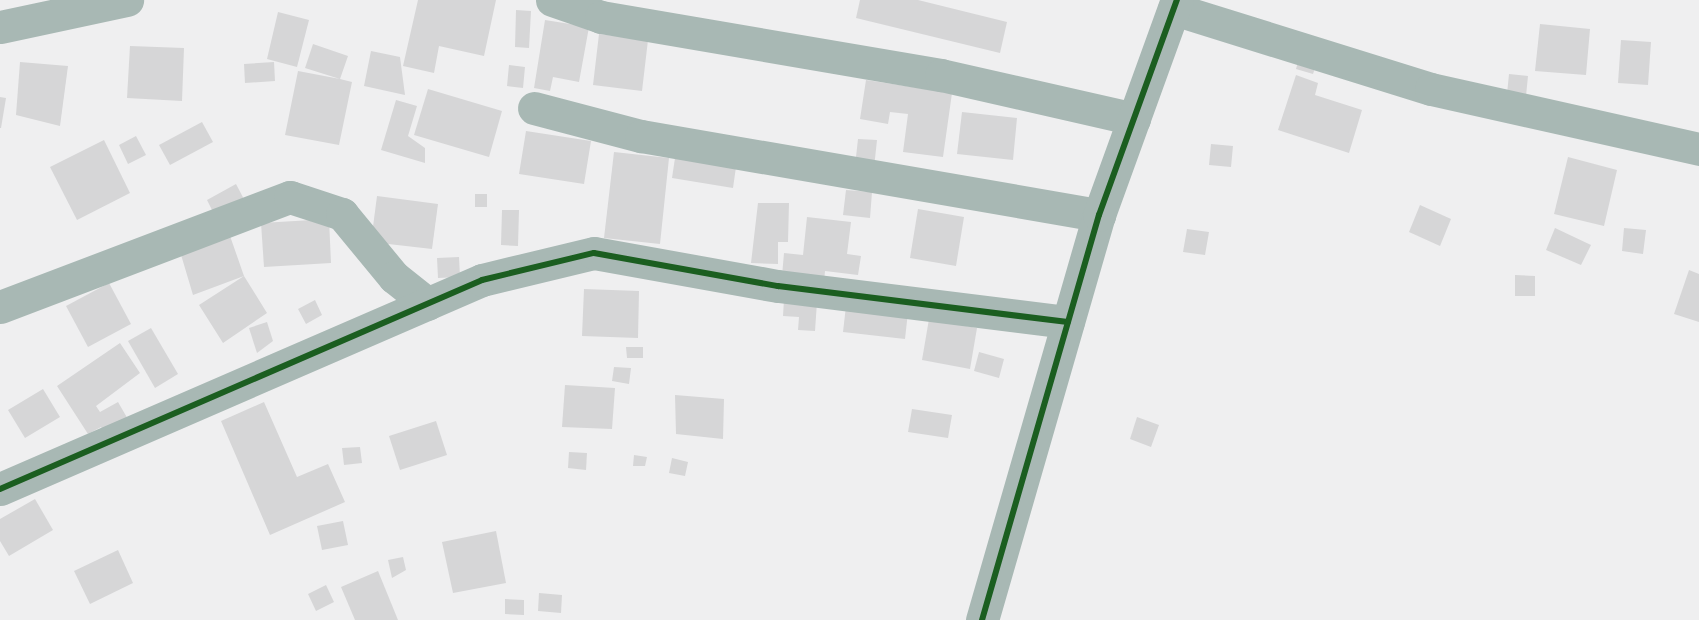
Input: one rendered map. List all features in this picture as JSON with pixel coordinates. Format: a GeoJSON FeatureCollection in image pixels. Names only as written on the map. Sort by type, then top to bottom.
{"type":"FeatureCollection","features":[{"type":"Feature","properties":{"kind":"street"},"geometry":{"type":"LineString","coordinates":[[0,27],[127,0]]}},
{"type":"Feature","properties":{"kind":"street"},"geometry":{"type":"LineString","coordinates":[[552,0],[601,17],[941,75],[1134,119]]}},
{"type":"Feature","properties":{"kind":"street"},"geometry":{"type":"LineString","coordinates":[[982,620],[1099,215],[1175,5],[1431,89],[1699,149]]}},
{"type":"Feature","properties":{"kind":"street"},"geometry":{"type":"LineString","coordinates":[[534,108],[641,136],[1099,215]]}},
{"type":"Feature","properties":{"kind":"street"},"geometry":{"type":"LineString","coordinates":[[0,307],[290,197],[342,214],[394,277],[428,304]]}},
{"type":"Feature","properties":{"kind":"street"},"geometry":{"type":"LineString","coordinates":[[0,489],[482,280],[594,253],[778,286],[1068,322]]}},
{"type":"Feature","properties":{"kind":"building"},"geometry":{"type":"Polygon","coordinates":[[[418,0],[496,0],[484,56],[439,46],[434,73],[403,66],[418,0]]]}},
{"type":"Feature","properties":{"kind":"building"},"geometry":{"type":"Polygon","coordinates":[[[860,0],[918,0],[1007,22],[1000,53],[856,18],[860,0]]]}},
{"type":"Feature","properties":{"kind":"building"},"geometry":{"type":"Polygon","coordinates":[[[516,10],[531,11],[529,48],[515,47],[516,10]]]}},
{"type":"Feature","properties":{"kind":"building"},"geometry":{"type":"Polygon","coordinates":[[[278,12],[309,20],[297,67],[267,59],[278,12]]]}},
{"type":"Feature","properties":{"kind":"building"},"geometry":{"type":"Polygon","coordinates":[[[545,20],[589,27],[579,82],[553,77],[550,91],[534,88],[545,20]]]}},
{"type":"Feature","properties":{"kind":"building"},"geometry":{"type":"Polygon","coordinates":[[[1540,24],[1590,29],[1586,75],[1535,71],[1540,24]]]}},
{"type":"Feature","properties":{"kind":"building"},"geometry":{"type":"Polygon","coordinates":[[[599,34],[648,40],[642,91],[593,85],[599,34]]]}},
{"type":"Feature","properties":{"kind":"building"},"geometry":{"type":"Polygon","coordinates":[[[1621,40],[1651,42],[1648,85],[1618,83],[1621,40]]]}},
{"type":"Feature","properties":{"kind":"building"},"geometry":{"type":"Polygon","coordinates":[[[313,44],[348,56],[340,79],[305,68],[313,44]]]}},
{"type":"Feature","properties":{"kind":"building"},"geometry":{"type":"Polygon","coordinates":[[[130,46],[184,48],[182,101],[127,98],[130,46]]]}},
{"type":"Feature","properties":{"kind":"building"},"geometry":{"type":"Polygon","coordinates":[[[371,51],[400,57],[405,95],[364,86],[371,51]]]}},
{"type":"Feature","properties":{"kind":"building"},"geometry":{"type":"Polygon","coordinates":[[[1301,51],[1319,56],[1313,74],[1296,69],[1301,51]]]}},
{"type":"Feature","properties":{"kind":"building"},"geometry":{"type":"Polygon","coordinates":[[[20,62],[68,66],[60,126],[16,115],[20,62]]]}},
{"type":"Feature","properties":{"kind":"building"},"geometry":{"type":"Polygon","coordinates":[[[274,62],[275,81],[245,83],[244,64],[274,62]]]}},
{"type":"Feature","properties":{"kind":"building"},"geometry":{"type":"Polygon","coordinates":[[[509,65],[525,67],[523,88],[507,86],[509,65]]]}},
{"type":"Feature","properties":{"kind":"building"},"geometry":{"type":"Polygon","coordinates":[[[298,71],[352,82],[339,145],[285,135],[298,71]]]}},
{"type":"Feature","properties":{"kind":"building"},"geometry":{"type":"Polygon","coordinates":[[[1509,74],[1528,76],[1526,96],[1507,94],[1509,74]]]}},
{"type":"Feature","properties":{"kind":"building"},"geometry":{"type":"Polygon","coordinates":[[[1296,75],[1318,83],[1315,95],[1362,110],[1349,153],[1278,130],[1296,75]]]}},
{"type":"Feature","properties":{"kind":"building"},"geometry":{"type":"Polygon","coordinates":[[[866,80],[952,93],[943,157],[903,152],[908,114],[890,112],[888,124],[860,119],[866,80]]]}},
{"type":"Feature","properties":{"kind":"building"},"geometry":{"type":"Polygon","coordinates":[[[428,89],[502,111],[489,157],[414,135],[428,89]]]}},
{"type":"Feature","properties":{"kind":"building"},"geometry":{"type":"Polygon","coordinates":[[[0,97],[6,98],[1,128],[0,128],[0,97]]]}},
{"type":"Feature","properties":{"kind":"building"},"geometry":{"type":"Polygon","coordinates":[[[396,100],[417,106],[408,136],[425,148],[425,163],[381,150],[396,100]]]}},
{"type":"Feature","properties":{"kind":"building"},"geometry":{"type":"Polygon","coordinates":[[[962,112],[1017,118],[1013,160],[957,154],[962,112]]]}},
{"type":"Feature","properties":{"kind":"building"},"geometry":{"type":"Polygon","coordinates":[[[202,122],[213,142],[170,165],[159,145],[202,122]]]}},
{"type":"Feature","properties":{"kind":"building"},"geometry":{"type":"Polygon","coordinates":[[[526,131],[591,141],[584,184],[519,174],[526,131]]]}},
{"type":"Feature","properties":{"kind":"building"},"geometry":{"type":"Polygon","coordinates":[[[136,136],[146,155],[128,164],[119,145],[136,136]]]}},
{"type":"Feature","properties":{"kind":"building"},"geometry":{"type":"Polygon","coordinates":[[[858,139],[877,140],[874,168],[855,166],[858,139]]]}},
{"type":"Feature","properties":{"kind":"building"},"geometry":{"type":"Polygon","coordinates":[[[104,140],[130,193],[77,220],[50,167],[104,140]]]}},
{"type":"Feature","properties":{"kind":"building"},"geometry":{"type":"Polygon","coordinates":[[[1211,144],[1233,146],[1231,167],[1209,165],[1211,144]]]}},
{"type":"Feature","properties":{"kind":"building"},"geometry":{"type":"Polygon","coordinates":[[[614,152],[669,158],[660,244],[604,238],[614,152]]]}},
{"type":"Feature","properties":{"kind":"building"},"geometry":{"type":"Polygon","coordinates":[[[1568,157],[1617,170],[1604,226],[1554,214],[1568,157]]]}},
{"type":"Feature","properties":{"kind":"building"},"geometry":{"type":"Polygon","coordinates":[[[675,158],[736,167],[733,188],[672,178],[675,158]]]}},
{"type":"Feature","properties":{"kind":"building"},"geometry":{"type":"Polygon","coordinates":[[[236,184],[246,203],[216,218],[207,200],[236,184]]]}},
{"type":"Feature","properties":{"kind":"building"},"geometry":{"type":"Polygon","coordinates":[[[846,190],[872,192],[870,218],[843,215],[846,190]]]}},
{"type":"Feature","properties":{"kind":"building"},"geometry":{"type":"Polygon","coordinates":[[[475,194],[487,194],[487,207],[475,207],[475,194]]]}},
{"type":"Feature","properties":{"kind":"building"},"geometry":{"type":"Polygon","coordinates":[[[377,196],[438,204],[432,249],[371,242],[377,196]]]}},
{"type":"Feature","properties":{"kind":"building"},"geometry":{"type":"Polygon","coordinates":[[[758,203],[789,203],[788,242],[778,242],[778,264],[751,263],[758,203]]]}},
{"type":"Feature","properties":{"kind":"building"},"geometry":{"type":"Polygon","coordinates":[[[1420,205],[1451,219],[1440,246],[1409,232],[1420,205]]]}},
{"type":"Feature","properties":{"kind":"building"},"geometry":{"type":"Polygon","coordinates":[[[918,209],[964,217],[956,266],[910,258],[918,209]]]}},
{"type":"Feature","properties":{"kind":"building"},"geometry":{"type":"Polygon","coordinates":[[[502,210],[519,210],[518,246],[501,245],[502,210]]]}},
{"type":"Feature","properties":{"kind":"building"},"geometry":{"type":"Polygon","coordinates":[[[807,217],[851,222],[847,254],[861,256],[858,275],[825,271],[824,282],[782,276],[784,253],[803,255],[807,217]]]}},
{"type":"Feature","properties":{"kind":"building"},"geometry":{"type":"Polygon","coordinates":[[[329,219],[331,263],[264,267],[261,223],[329,219]]]}},
{"type":"Feature","properties":{"kind":"building"},"geometry":{"type":"Polygon","coordinates":[[[1555,228],[1591,245],[1581,265],[1546,250],[1555,228]]]}},
{"type":"Feature","properties":{"kind":"building"},"geometry":{"type":"Polygon","coordinates":[[[1624,228],[1646,230],[1643,254],[1622,251],[1624,228]]]}},
{"type":"Feature","properties":{"kind":"building"},"geometry":{"type":"Polygon","coordinates":[[[1187,229],[1209,232],[1205,255],[1183,252],[1187,229]]]}},
{"type":"Feature","properties":{"kind":"building"},"geometry":{"type":"Polygon","coordinates":[[[229,233],[244,276],[193,295],[179,248],[229,233]]]}},
{"type":"Feature","properties":{"kind":"building"},"geometry":{"type":"Polygon","coordinates":[[[459,257],[460,277],[438,278],[437,258],[459,257]]]}},
{"type":"Feature","properties":{"kind":"building"},"geometry":{"type":"Polygon","coordinates":[[[1689,270],[1699,274],[1699,322],[1674,314],[1689,270]]]}},
{"type":"Feature","properties":{"kind":"building"},"geometry":{"type":"Polygon","coordinates":[[[1515,275],[1535,276],[1535,296],[1515,296],[1515,275]]]}},
{"type":"Feature","properties":{"kind":"building"},"geometry":{"type":"Polygon","coordinates":[[[244,276],[267,313],[223,343],[199,305],[244,276]]]}},
{"type":"Feature","properties":{"kind":"building"},"geometry":{"type":"Polygon","coordinates":[[[109,283],[131,324],[88,347],[66,306],[109,283]]]}},
{"type":"Feature","properties":{"kind":"building"},"geometry":{"type":"Polygon","coordinates":[[[584,289],[639,291],[638,338],[582,336],[584,289]]]}},
{"type":"Feature","properties":{"kind":"building"},"geometry":{"type":"Polygon","coordinates":[[[784,299],[817,302],[815,331],[798,330],[799,317],[783,316],[784,299]]]}},
{"type":"Feature","properties":{"kind":"building"},"geometry":{"type":"Polygon","coordinates":[[[315,300],[322,315],[306,324],[298,309],[315,300]]]}},
{"type":"Feature","properties":{"kind":"building"},"geometry":{"type":"Polygon","coordinates":[[[846,306],[908,312],[905,339],[843,332],[846,306]]]}},
{"type":"Feature","properties":{"kind":"building"},"geometry":{"type":"Polygon","coordinates":[[[929,319],[977,328],[970,369],[922,360],[929,319]]]}},
{"type":"Feature","properties":{"kind":"building"},"geometry":{"type":"Polygon","coordinates":[[[267,322],[273,341],[257,353],[249,328],[267,322]]]}},
{"type":"Feature","properties":{"kind":"building"},"geometry":{"type":"Polygon","coordinates":[[[151,328],[178,374],[155,388],[128,341],[151,328]]]}},
{"type":"Feature","properties":{"kind":"building"},"geometry":{"type":"Polygon","coordinates":[[[120,343],[140,373],[96,406],[100,412],[118,402],[129,421],[106,434],[101,427],[88,434],[57,386],[120,343]]]}},
{"type":"Feature","properties":{"kind":"building"},"geometry":{"type":"Polygon","coordinates":[[[626,347],[643,347],[643,358],[627,358],[626,347]]]}},
{"type":"Feature","properties":{"kind":"building"},"geometry":{"type":"Polygon","coordinates":[[[979,352],[1004,359],[999,378],[974,371],[979,352]]]}},
{"type":"Feature","properties":{"kind":"building"},"geometry":{"type":"Polygon","coordinates":[[[614,367],[631,368],[629,384],[612,381],[614,367]]]}},
{"type":"Feature","properties":{"kind":"building"},"geometry":{"type":"Polygon","coordinates":[[[565,385],[615,388],[612,429],[562,427],[565,385]]]}},
{"type":"Feature","properties":{"kind":"building"},"geometry":{"type":"Polygon","coordinates":[[[43,389],[60,417],[25,438],[8,410],[43,389]]]}},
{"type":"Feature","properties":{"kind":"building"},"geometry":{"type":"Polygon","coordinates":[[[675,395],[724,399],[723,439],[676,434],[675,395]]]}},
{"type":"Feature","properties":{"kind":"building"},"geometry":{"type":"Polygon","coordinates":[[[264,402],[297,477],[328,464],[345,502],[270,535],[221,421],[264,402]]]}},
{"type":"Feature","properties":{"kind":"building"},"geometry":{"type":"Polygon","coordinates":[[[912,409],[952,415],[948,438],[908,432],[912,409]]]}},
{"type":"Feature","properties":{"kind":"building"},"geometry":{"type":"Polygon","coordinates":[[[1137,417],[1159,425],[1151,447],[1130,439],[1137,417]]]}},
{"type":"Feature","properties":{"kind":"building"},"geometry":{"type":"Polygon","coordinates":[[[436,421],[447,455],[400,470],[389,436],[436,421]]]}},
{"type":"Feature","properties":{"kind":"building"},"geometry":{"type":"Polygon","coordinates":[[[360,447],[362,463],[344,465],[342,448],[360,447]]]}},
{"type":"Feature","properties":{"kind":"building"},"geometry":{"type":"Polygon","coordinates":[[[569,452],[587,453],[586,470],[568,468],[569,452]]]}},
{"type":"Feature","properties":{"kind":"building"},"geometry":{"type":"Polygon","coordinates":[[[634,455],[647,457],[645,466],[633,466],[634,455]]]}},
{"type":"Feature","properties":{"kind":"building"},"geometry":{"type":"Polygon","coordinates":[[[672,458],[688,462],[685,476],[669,473],[672,458]]]}},
{"type":"Feature","properties":{"kind":"building"},"geometry":{"type":"Polygon","coordinates":[[[35,499],[53,530],[9,556],[0,541],[0,519],[35,499]]]}},
{"type":"Feature","properties":{"kind":"building"},"geometry":{"type":"Polygon","coordinates":[[[343,521],[348,545],[322,550],[317,526],[343,521]]]}},
{"type":"Feature","properties":{"kind":"building"},"geometry":{"type":"Polygon","coordinates":[[[496,531],[506,583],[453,593],[442,542],[496,531]]]}},
{"type":"Feature","properties":{"kind":"building"},"geometry":{"type":"Polygon","coordinates":[[[118,550],[133,583],[90,604],[74,571],[118,550]]]}},
{"type":"Feature","properties":{"kind":"building"},"geometry":{"type":"Polygon","coordinates":[[[403,557],[406,570],[392,578],[388,560],[403,557]]]}},
{"type":"Feature","properties":{"kind":"building"},"geometry":{"type":"Polygon","coordinates":[[[378,571],[398,620],[355,620],[341,587],[378,571]]]}},
{"type":"Feature","properties":{"kind":"building"},"geometry":{"type":"Polygon","coordinates":[[[326,585],[334,602],[316,611],[308,594],[326,585]]]}},
{"type":"Feature","properties":{"kind":"building"},"geometry":{"type":"Polygon","coordinates":[[[539,593],[562,595],[561,613],[538,611],[539,593]]]}},
{"type":"Feature","properties":{"kind":"building"},"geometry":{"type":"Polygon","coordinates":[[[505,599],[524,600],[524,615],[505,614],[505,599]]]}},
{"type":"Feature","properties":{"kind":"cycle path"},"geometry":{"type":"LineString","coordinates":[[982,620],[1099,215],[1177,0]]}},
{"type":"Feature","properties":{"kind":"cycle path"},"geometry":{"type":"LineString","coordinates":[[0,489],[482,280],[594,253],[778,286],[1068,322]]}}]}
